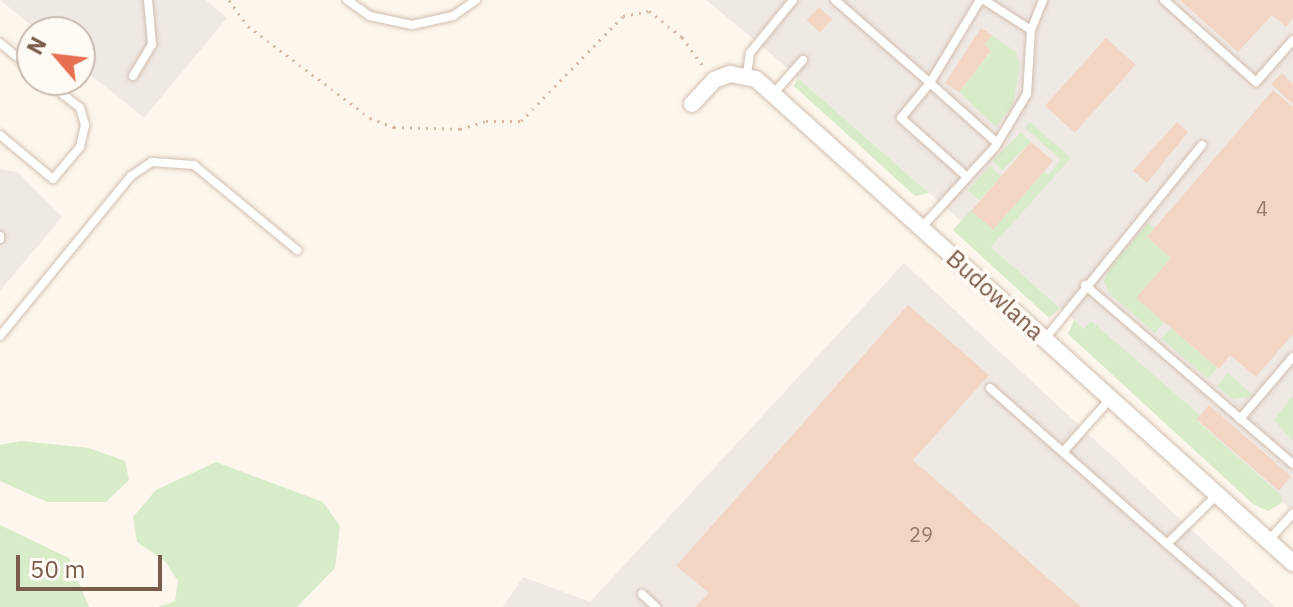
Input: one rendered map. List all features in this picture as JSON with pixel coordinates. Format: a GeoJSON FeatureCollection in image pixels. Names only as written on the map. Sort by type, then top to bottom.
{"type":"FeatureCollection","features":[{"type":"Feature","properties":{"kind":"street"},"geometry":{"type":"LineString","coordinates":[[692,104],[714,80],[747,74]]}},
{"type":"Feature","properties":{"kind":"street","name":"Budowlana"},"geometry":{"type":"LineString","coordinates":[[747,74],[774,93],[1293,563]]}},
{"type":"Feature","properties":{"kind":"lane"},"geometry":{"type":"LineString","coordinates":[[133,76],[152,44],[148,0]]}},
{"type":"Feature","properties":{"kind":"lane"},"geometry":{"type":"LineString","coordinates":[[347,0],[370,16],[412,25],[453,16],[476,0]]}},
{"type":"Feature","properties":{"kind":"lane"},"geometry":{"type":"LineString","coordinates":[[747,74],[750,53],[793,0]]}},
{"type":"Feature","properties":{"kind":"lane"},"geometry":{"type":"LineString","coordinates":[[835,0],[997,143]]}},
{"type":"Feature","properties":{"kind":"lane"},"geometry":{"type":"LineString","coordinates":[[967,177],[901,118],[930,83],[982,0],[1031,30]]}},
{"type":"Feature","properties":{"kind":"lane"},"geometry":{"type":"LineString","coordinates":[[921,228],[997,143],[1027,94],[1031,30],[1043,0]]}},
{"type":"Feature","properties":{"kind":"lane"},"geometry":{"type":"LineString","coordinates":[[1164,0],[1256,82],[1293,40]]}},
{"type":"Feature","properties":{"kind":"lane"},"geometry":{"type":"LineString","coordinates":[[0,43],[16,56]]}},
{"type":"Feature","properties":{"kind":"lane"},"geometry":{"type":"LineString","coordinates":[[774,93],[803,60]]}},
{"type":"Feature","properties":{"kind":"lane"},"geometry":{"type":"LineString","coordinates":[[0,135],[53,179],[80,147],[85,125],[80,108],[65,96]]}},
{"type":"Feature","properties":{"kind":"lane"},"geometry":{"type":"LineString","coordinates":[[1044,340],[1085,285],[1202,145]]}},
{"type":"Feature","properties":{"kind":"lane"},"geometry":{"type":"LineString","coordinates":[[0,336],[131,176],[152,162],[194,165],[297,250]]}},
{"type":"Feature","properties":{"kind":"lane"},"geometry":{"type":"LineString","coordinates":[[1085,285],[1293,464]]}},
{"type":"Feature","properties":{"kind":"lane"},"geometry":{"type":"LineString","coordinates":[[1240,419],[1293,357]]}},
{"type":"Feature","properties":{"kind":"lane"},"geometry":{"type":"LineString","coordinates":[[990,388],[1240,607]]}},
{"type":"Feature","properties":{"kind":"lane"},"geometry":{"type":"LineString","coordinates":[[1063,452],[1110,399]]}},
{"type":"Feature","properties":{"kind":"lane"},"geometry":{"type":"LineString","coordinates":[[1167,544],[1217,495]]}},
{"type":"Feature","properties":{"kind":"lane"},"geometry":{"type":"LineString","coordinates":[[1269,540],[1293,513]]}},
{"type":"Feature","properties":{"kind":"lane"},"geometry":{"type":"LineString","coordinates":[[642,594],[656,607]]}},
{"type":"Feature","properties":{"kind":"path"},"geometry":{"type":"LineString","coordinates":[[229,0],[248,26],[370,118],[394,127],[460,129],[486,121],[521,121],[623,16],[649,11],[682,37],[714,80]]}},
{"type":"Feature","properties":{"kind":"shaded area"},"geometry":{"type":"Polygon","coordinates":[[[0,0],[206,0],[227,18],[144,118],[96,79],[96,16],[20,16],[0,0]]]}},
{"type":"Feature","properties":{"kind":"shaded area"},"geometry":{"type":"Polygon","coordinates":[[[706,0],[1293,0],[1293,512],[772,55],[706,0]]]}},
{"type":"Feature","properties":{"kind":"shaded area"},"geometry":{"type":"Polygon","coordinates":[[[0,169],[19,173],[62,217],[0,291],[0,169]]]}},
{"type":"Feature","properties":{"kind":"shaded area"},"geometry":{"type":"Polygon","coordinates":[[[904,263],[1275,607],[503,607],[523,577],[590,602],[904,263]]]}},
{"type":"Feature","properties":{"kind":"green space"},"geometry":{"type":"Polygon","coordinates":[[[992,35],[1016,52],[1020,67],[1013,104],[996,127],[959,92],[991,52],[985,44],[992,35]]]}},
{"type":"Feature","properties":{"kind":"green space"},"geometry":{"type":"Polygon","coordinates":[[[798,78],[929,193],[915,196],[794,86],[798,78]]]}},
{"type":"Feature","properties":{"kind":"green space"},"geometry":{"type":"Polygon","coordinates":[[[1030,122],[1071,158],[991,247],[1060,308],[1049,318],[953,230],[971,210],[992,229],[1044,171],[1048,175],[1061,160],[1025,128],[1030,122]]]}},
{"type":"Feature","properties":{"kind":"green space"},"geometry":{"type":"Polygon","coordinates":[[[1021,132],[1031,142],[1003,170],[993,160],[1021,132]]]}},
{"type":"Feature","properties":{"kind":"green space"},"geometry":{"type":"Polygon","coordinates":[[[990,166],[1001,176],[979,201],[968,191],[990,166]]]}},
{"type":"Feature","properties":{"kind":"green space"},"geometry":{"type":"Polygon","coordinates":[[[1148,223],[1154,228],[1147,237],[1171,258],[1137,298],[1164,322],[1155,333],[1109,293],[1104,281],[1110,267],[1148,223]]]}},
{"type":"Feature","properties":{"kind":"green space"},"geometry":{"type":"Polygon","coordinates":[[[1074,320],[1084,329],[1091,321],[1200,415],[1196,420],[1281,495],[1282,503],[1268,511],[1253,504],[1068,334],[1074,320]]]}},
{"type":"Feature","properties":{"kind":"green space"},"geometry":{"type":"Polygon","coordinates":[[[1171,328],[1217,368],[1208,379],[1162,339],[1171,328]]]}},
{"type":"Feature","properties":{"kind":"green space"},"geometry":{"type":"Polygon","coordinates":[[[1228,373],[1254,396],[1233,399],[1217,386],[1228,373]]]}},
{"type":"Feature","properties":{"kind":"green space"},"geometry":{"type":"Polygon","coordinates":[[[1293,396],[1293,441],[1274,420],[1293,396]]]}},
{"type":"Feature","properties":{"kind":"green space"},"geometry":{"type":"Polygon","coordinates":[[[21,441],[89,448],[125,461],[129,480],[106,502],[47,502],[0,481],[0,445],[21,441]]]}},
{"type":"Feature","properties":{"kind":"green space"},"geometry":{"type":"Polygon","coordinates":[[[216,462],[323,502],[340,526],[335,568],[297,607],[158,607],[175,601],[178,581],[165,561],[137,542],[133,517],[156,490],[216,462]]]}},
{"type":"Feature","properties":{"kind":"green space"},"geometry":{"type":"Polygon","coordinates":[[[0,525],[69,558],[89,607],[0,607],[0,525]]]}},
{"type":"Feature","properties":{"kind":"building"},"geometry":{"type":"Polygon","coordinates":[[[1180,0],[1293,0],[1293,18],[1286,27],[1272,15],[1238,52],[1180,0]]]}},
{"type":"Feature","properties":{"kind":"building"},"geometry":{"type":"Polygon","coordinates":[[[819,7],[832,19],[820,32],[807,20],[819,7]]]}},
{"type":"Feature","properties":{"kind":"building"},"geometry":{"type":"Polygon","coordinates":[[[981,28],[992,35],[985,44],[991,51],[959,92],[945,83],[981,28]]]}},
{"type":"Feature","properties":{"kind":"building"},"geometry":{"type":"Polygon","coordinates":[[[1106,38],[1136,65],[1075,132],[1045,106],[1106,38]]]}},
{"type":"Feature","properties":{"kind":"building"},"geometry":{"type":"Polygon","coordinates":[[[1282,73],[1293,84],[1293,104],[1271,84],[1282,73]]]}},
{"type":"Feature","properties":{"kind":"building"},"geometry":{"type":"Polygon","coordinates":[[[1273,90],[1293,107],[1293,334],[1256,377],[1230,355],[1219,369],[1136,298],[1171,258],[1147,237],[1273,90]]]}},
{"type":"Feature","properties":{"kind":"building"},"geometry":{"type":"Polygon","coordinates":[[[1177,122],[1188,132],[1147,183],[1133,171],[1177,122]]]}},
{"type":"Feature","properties":{"kind":"building"},"geometry":{"type":"Polygon","coordinates":[[[1031,142],[1053,161],[993,230],[971,211],[1031,142]]]}},
{"type":"Feature","properties":{"kind":"building"},"geometry":{"type":"Polygon","coordinates":[[[908,305],[989,375],[913,460],[1081,607],[695,607],[709,593],[676,566],[908,305]]]}},
{"type":"Feature","properties":{"kind":"building"},"geometry":{"type":"Polygon","coordinates":[[[1209,405],[1291,477],[1279,491],[1197,419],[1209,405]]]}}]}
